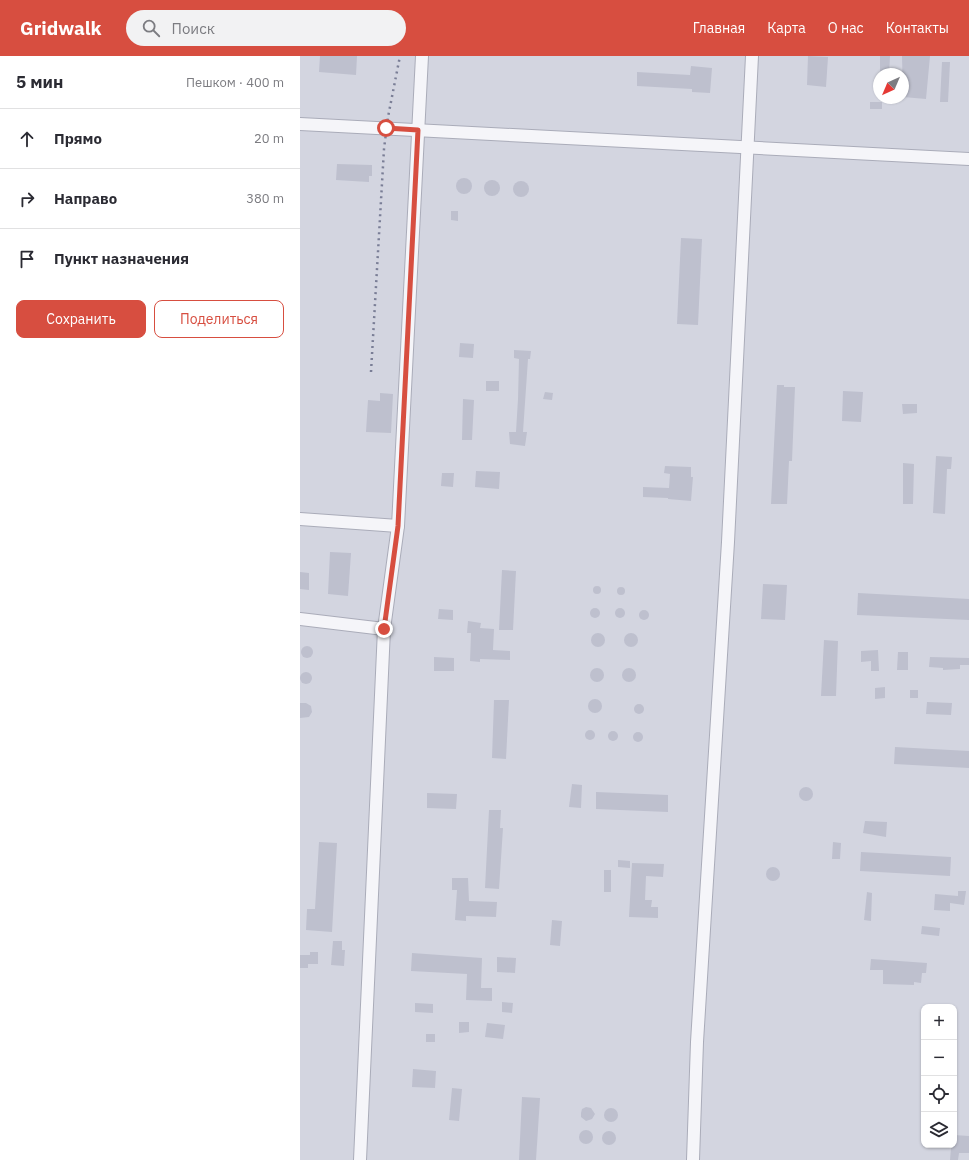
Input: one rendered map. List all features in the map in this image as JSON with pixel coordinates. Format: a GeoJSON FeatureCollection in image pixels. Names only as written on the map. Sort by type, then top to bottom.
{"type":"FeatureCollection","features":[{"type":"Feature","properties":{"kind":"lane"},"geometry":{"type":"LineString","coordinates":[[360,1160],[384,629],[398,526],[422,56]]}},
{"type":"Feature","properties":{"kind":"lane"},"geometry":{"type":"LineString","coordinates":[[693,1160],[697,1042],[728,542],[752,56]]}},
{"type":"Feature","properties":{"kind":"lane"},"geometry":{"type":"LineString","coordinates":[[300,124],[969,159]]}},
{"type":"Feature","properties":{"kind":"lane"},"geometry":{"type":"LineString","coordinates":[[300,519],[398,526]]}},
{"type":"Feature","properties":{"kind":"lane"},"geometry":{"type":"LineString","coordinates":[[300,619],[384,629]]}},
{"type":"Feature","properties":{"kind":"shaded area"},"geometry":{"type":"Polygon","coordinates":[[[300,56],[969,56],[969,1160],[300,1160],[300,56]]]}},
{"type":"Feature","properties":{"kind":"building"},"geometry":{"type":"Polygon","coordinates":[[[320,56],[357,56],[356,75],[319,72],[320,56]]]}},
{"type":"Feature","properties":{"kind":"building"},"geometry":{"type":"Polygon","coordinates":[[[808,56],[828,57],[826,87],[807,85],[808,56]]]}},
{"type":"Feature","properties":{"kind":"building"},"geometry":{"type":"Polygon","coordinates":[[[880,56],[890,56],[889,68],[880,68],[880,56]]]}},
{"type":"Feature","properties":{"kind":"building"},"geometry":{"type":"Polygon","coordinates":[[[902,56],[930,56],[926,99],[909,98],[909,68],[902,68],[902,56]]]}},
{"type":"Feature","properties":{"kind":"building"},"geometry":{"type":"Polygon","coordinates":[[[942,62],[950,62],[948,102],[940,102],[942,62]]]}},
{"type":"Feature","properties":{"kind":"building"},"geometry":{"type":"Polygon","coordinates":[[[691,66],[712,68],[710,93],[692,92],[692,89],[637,86],[637,72],[690,75],[691,66]]]}},
{"type":"Feature","properties":{"kind":"building"},"geometry":{"type":"Polygon","coordinates":[[[870,102],[873,102],[873,104],[882,104],[882,109],[870,109],[870,102]]]}},
{"type":"Feature","properties":{"kind":"building"},"geometry":{"type":"Polygon","coordinates":[[[337,164],[372,165],[372,176],[369,176],[369,182],[336,180],[337,164]]]}},
{"type":"Feature","properties":{"kind":"building"},"geometry":{"type":"Polygon","coordinates":[[[464,178],[471,183],[472,186],[467,193],[464,194],[457,189],[456,186],[461,179],[464,178]]]}},
{"type":"Feature","properties":{"kind":"building"},"geometry":{"type":"Polygon","coordinates":[[[492,180],[499,185],[500,188],[495,195],[492,196],[485,191],[484,188],[489,181],[492,180]]]}},
{"type":"Feature","properties":{"kind":"building"},"geometry":{"type":"Polygon","coordinates":[[[521,181],[528,186],[529,189],[524,196],[521,197],[514,192],[513,189],[518,182],[521,181]]]}},
{"type":"Feature","properties":{"kind":"building"},"geometry":{"type":"Polygon","coordinates":[[[451,211],[458,211],[458,221],[451,220],[451,211]]]}},
{"type":"Feature","properties":{"kind":"building"},"geometry":{"type":"Polygon","coordinates":[[[681,238],[702,239],[698,325],[677,324],[681,238]]]}},
{"type":"Feature","properties":{"kind":"building"},"geometry":{"type":"Polygon","coordinates":[[[460,343],[474,344],[473,358],[459,357],[460,343]]]}},
{"type":"Feature","properties":{"kind":"building"},"geometry":{"type":"Polygon","coordinates":[[[514,350],[531,351],[530,359],[528,359],[523,432],[527,432],[525,446],[510,444],[509,432],[516,432],[518,399],[519,359],[514,358],[514,350]]]}},
{"type":"Feature","properties":{"kind":"building"},"geometry":{"type":"Polygon","coordinates":[[[486,381],[499,381],[499,391],[486,391],[486,381]]]}},
{"type":"Feature","properties":{"kind":"building"},"geometry":{"type":"Polygon","coordinates":[[[777,385],[784,385],[784,387],[795,387],[792,461],[789,461],[787,504],[771,504],[777,385]]]}},
{"type":"Feature","properties":{"kind":"building"},"geometry":{"type":"Polygon","coordinates":[[[843,391],[863,392],[861,422],[842,421],[843,391]]]}},
{"type":"Feature","properties":{"kind":"building"},"geometry":{"type":"Polygon","coordinates":[[[545,392],[553,393],[552,400],[543,399],[545,392]]]}},
{"type":"Feature","properties":{"kind":"building"},"geometry":{"type":"Polygon","coordinates":[[[380,393],[393,394],[391,433],[366,432],[368,400],[380,401],[380,393]]]}},
{"type":"Feature","properties":{"kind":"building"},"geometry":{"type":"Polygon","coordinates":[[[463,399],[474,400],[472,440],[462,440],[463,399]]]}},
{"type":"Feature","properties":{"kind":"building"},"geometry":{"type":"Polygon","coordinates":[[[902,404],[917,404],[917,413],[903,414],[902,404]]]}},
{"type":"Feature","properties":{"kind":"building"},"geometry":{"type":"Polygon","coordinates":[[[936,456],[952,457],[951,469],[947,469],[945,514],[933,513],[936,456]]]}},
{"type":"Feature","properties":{"kind":"building"},"geometry":{"type":"Polygon","coordinates":[[[903,463],[914,464],[913,504],[903,504],[903,463]]]}},
{"type":"Feature","properties":{"kind":"building"},"geometry":{"type":"Polygon","coordinates":[[[665,466],[691,467],[691,477],[693,477],[691,501],[643,497],[643,487],[669,488],[670,474],[664,473],[665,466]]]}},
{"type":"Feature","properties":{"kind":"building"},"geometry":{"type":"Polygon","coordinates":[[[476,471],[500,472],[499,489],[475,487],[476,471]]]}},
{"type":"Feature","properties":{"kind":"building"},"geometry":{"type":"Polygon","coordinates":[[[442,473],[454,473],[453,487],[441,486],[442,473]]]}},
{"type":"Feature","properties":{"kind":"building"},"geometry":{"type":"Polygon","coordinates":[[[330,552],[351,553],[348,596],[328,594],[330,552]]]}},
{"type":"Feature","properties":{"kind":"building"},"geometry":{"type":"Polygon","coordinates":[[[502,570],[516,571],[513,630],[499,630],[502,570]]]}},
{"type":"Feature","properties":{"kind":"building"},"geometry":{"type":"Polygon","coordinates":[[[300,572],[309,573],[309,590],[300,589],[300,572]]]}},
{"type":"Feature","properties":{"kind":"building"},"geometry":{"type":"Polygon","coordinates":[[[763,584],[787,585],[785,620],[761,619],[763,584]]]}},
{"type":"Feature","properties":{"kind":"building"},"geometry":{"type":"Polygon","coordinates":[[[595,586],[599,586],[601,590],[599,594],[595,594],[593,592],[593,588],[595,586]]]}},
{"type":"Feature","properties":{"kind":"building"},"geometry":{"type":"Polygon","coordinates":[[[619,587],[623,587],[625,591],[623,595],[619,595],[617,593],[617,589],[619,587]]]}},
{"type":"Feature","properties":{"kind":"building"},"geometry":{"type":"Polygon","coordinates":[[[858,593],[969,599],[969,620],[857,615],[858,593]]]}},
{"type":"Feature","properties":{"kind":"building"},"geometry":{"type":"Polygon","coordinates":[[[593,608],[597,608],[599,609],[599,617],[593,618],[590,615],[590,611],[593,608]]]}},
{"type":"Feature","properties":{"kind":"building"},"geometry":{"type":"Polygon","coordinates":[[[618,608],[622,608],[624,609],[624,617],[618,618],[615,615],[615,611],[618,608]]]}},
{"type":"Feature","properties":{"kind":"building"},"geometry":{"type":"Polygon","coordinates":[[[439,609],[453,610],[453,620],[438,619],[439,609]]]}},
{"type":"Feature","properties":{"kind":"building"},"geometry":{"type":"Polygon","coordinates":[[[642,610],[646,610],[648,611],[648,619],[642,620],[639,617],[639,613],[642,610]]]}},
{"type":"Feature","properties":{"kind":"building"},"geometry":{"type":"Polygon","coordinates":[[[468,621],[481,623],[480,628],[494,629],[493,650],[510,651],[510,660],[480,659],[480,662],[470,661],[471,633],[467,633],[468,621]]]}},
{"type":"Feature","properties":{"kind":"building"},"geometry":{"type":"Polygon","coordinates":[[[595,633],[601,633],[605,637],[605,643],[601,647],[595,647],[591,643],[591,637],[595,633]]]}},
{"type":"Feature","properties":{"kind":"building"},"geometry":{"type":"Polygon","coordinates":[[[628,633],[634,633],[638,637],[638,643],[634,647],[628,647],[624,643],[624,637],[628,633]]]}},
{"type":"Feature","properties":{"kind":"building"},"geometry":{"type":"Polygon","coordinates":[[[824,640],[838,641],[836,696],[821,696],[824,640]]]}},
{"type":"Feature","properties":{"kind":"building"},"geometry":{"type":"Polygon","coordinates":[[[307,646],[311,648],[313,652],[311,656],[307,658],[303,656],[301,652],[303,648],[307,646]]]}},
{"type":"Feature","properties":{"kind":"building"},"geometry":{"type":"Polygon","coordinates":[[[878,650],[879,671],[871,671],[871,661],[861,662],[861,651],[878,650]]]}},
{"type":"Feature","properties":{"kind":"building"},"geometry":{"type":"Polygon","coordinates":[[[898,652],[908,652],[908,670],[897,670],[898,652]]]}},
{"type":"Feature","properties":{"kind":"building"},"geometry":{"type":"Polygon","coordinates":[[[434,657],[454,658],[454,671],[434,671],[434,657]]]}},
{"type":"Feature","properties":{"kind":"building"},"geometry":{"type":"Polygon","coordinates":[[[930,657],[969,658],[969,665],[960,665],[960,669],[943,670],[943,668],[929,667],[930,657]]]}},
{"type":"Feature","properties":{"kind":"building"},"geometry":{"type":"Polygon","coordinates":[[[594,668],[600,668],[604,672],[604,678],[600,682],[594,682],[590,678],[590,672],[594,668]]]}},
{"type":"Feature","properties":{"kind":"building"},"geometry":{"type":"Polygon","coordinates":[[[626,668],[632,668],[636,672],[636,678],[632,682],[626,682],[622,678],[622,672],[626,668]]]}},
{"type":"Feature","properties":{"kind":"building"},"geometry":{"type":"Polygon","coordinates":[[[306,672],[310,674],[312,678],[310,682],[306,684],[302,682],[300,678],[302,674],[306,672]]]}},
{"type":"Feature","properties":{"kind":"building"},"geometry":{"type":"Polygon","coordinates":[[[885,687],[885,698],[875,699],[875,688],[885,687]]]}},
{"type":"Feature","properties":{"kind":"building"},"geometry":{"type":"Polygon","coordinates":[[[910,690],[918,690],[918,698],[910,698],[910,690]]]}},
{"type":"Feature","properties":{"kind":"building"},"geometry":{"type":"Polygon","coordinates":[[[592,699],[598,699],[602,703],[602,709],[598,713],[592,713],[588,709],[588,703],[592,699]]]}},
{"type":"Feature","properties":{"kind":"building"},"geometry":{"type":"Polygon","coordinates":[[[494,700],[509,700],[506,759],[492,758],[494,700]]]}},
{"type":"Feature","properties":{"kind":"building"},"geometry":{"type":"Polygon","coordinates":[[[927,702],[952,703],[951,715],[926,714],[927,702]]]}},
{"type":"Feature","properties":{"kind":"building"},"geometry":{"type":"Polygon","coordinates":[[[300,703],[306,703],[311,706],[312,712],[309,717],[300,718],[300,703]]]}},
{"type":"Feature","properties":{"kind":"building"},"geometry":{"type":"Polygon","coordinates":[[[637,704],[641,704],[643,705],[643,713],[637,714],[634,711],[634,707],[637,704]]]}},
{"type":"Feature","properties":{"kind":"building"},"geometry":{"type":"Polygon","coordinates":[[[588,730],[592,730],[594,731],[594,739],[588,740],[585,737],[585,733],[588,730]]]}},
{"type":"Feature","properties":{"kind":"building"},"geometry":{"type":"Polygon","coordinates":[[[611,731],[615,731],[617,732],[617,740],[611,741],[608,738],[608,734],[611,731]]]}},
{"type":"Feature","properties":{"kind":"building"},"geometry":{"type":"Polygon","coordinates":[[[636,732],[640,732],[642,733],[642,741],[636,742],[633,739],[633,735],[636,732]]]}},
{"type":"Feature","properties":{"kind":"building"},"geometry":{"type":"Polygon","coordinates":[[[895,747],[969,751],[969,768],[894,764],[895,747]]]}},
{"type":"Feature","properties":{"kind":"building"},"geometry":{"type":"Polygon","coordinates":[[[572,784],[582,785],[581,808],[569,807],[572,784]]]}},
{"type":"Feature","properties":{"kind":"building"},"geometry":{"type":"Polygon","coordinates":[[[806,787],[811,789],[813,794],[811,799],[806,801],[801,799],[799,794],[801,789],[806,787]]]}},
{"type":"Feature","properties":{"kind":"building"},"geometry":{"type":"Polygon","coordinates":[[[596,792],[668,795],[668,812],[596,809],[596,792]]]}},
{"type":"Feature","properties":{"kind":"building"},"geometry":{"type":"Polygon","coordinates":[[[427,793],[457,794],[456,809],[427,808],[427,793]]]}},
{"type":"Feature","properties":{"kind":"building"},"geometry":{"type":"Polygon","coordinates":[[[489,810],[501,810],[500,828],[503,828],[499,889],[485,888],[489,810]]]}},
{"type":"Feature","properties":{"kind":"building"},"geometry":{"type":"Polygon","coordinates":[[[865,821],[887,822],[886,837],[863,833],[865,821]]]}},
{"type":"Feature","properties":{"kind":"building"},"geometry":{"type":"Polygon","coordinates":[[[319,842],[337,843],[332,932],[306,930],[307,909],[315,909],[319,842]]]}},
{"type":"Feature","properties":{"kind":"building"},"geometry":{"type":"Polygon","coordinates":[[[833,842],[841,843],[840,859],[832,859],[833,842]]]}},
{"type":"Feature","properties":{"kind":"building"},"geometry":{"type":"Polygon","coordinates":[[[861,852],[951,857],[950,876],[860,871],[861,852]]]}},
{"type":"Feature","properties":{"kind":"building"},"geometry":{"type":"Polygon","coordinates":[[[618,860],[630,861],[630,868],[618,867],[618,860]]]}},
{"type":"Feature","properties":{"kind":"building"},"geometry":{"type":"Polygon","coordinates":[[[632,863],[664,864],[663,877],[646,876],[645,900],[652,900],[651,907],[658,907],[658,918],[629,917],[632,863]]]}},
{"type":"Feature","properties":{"kind":"building"},"geometry":{"type":"Polygon","coordinates":[[[773,867],[778,869],[780,874],[778,879],[773,881],[768,879],[766,874],[768,869],[773,867]]]}},
{"type":"Feature","properties":{"kind":"building"},"geometry":{"type":"Polygon","coordinates":[[[604,870],[611,870],[611,892],[604,892],[604,870]]]}},
{"type":"Feature","properties":{"kind":"building"},"geometry":{"type":"Polygon","coordinates":[[[452,878],[468,878],[469,901],[497,902],[496,917],[466,916],[466,921],[455,920],[457,890],[452,890],[452,878]]]}},
{"type":"Feature","properties":{"kind":"building"},"geometry":{"type":"Polygon","coordinates":[[[958,891],[966,891],[964,905],[950,903],[950,911],[934,910],[935,894],[958,896],[958,891]]]}},
{"type":"Feature","properties":{"kind":"building"},"geometry":{"type":"Polygon","coordinates":[[[867,892],[872,893],[871,921],[864,920],[867,892]]]}},
{"type":"Feature","properties":{"kind":"building"},"geometry":{"type":"Polygon","coordinates":[[[552,920],[562,921],[560,946],[550,945],[552,920]]]}},
{"type":"Feature","properties":{"kind":"building"},"geometry":{"type":"Polygon","coordinates":[[[922,926],[940,928],[939,936],[921,934],[922,926]]]}},
{"type":"Feature","properties":{"kind":"building"},"geometry":{"type":"Polygon","coordinates":[[[333,941],[342,941],[342,950],[345,950],[344,966],[331,965],[333,941]]]}},
{"type":"Feature","properties":{"kind":"building"},"geometry":{"type":"Polygon","coordinates":[[[310,952],[318,952],[318,964],[308,964],[308,968],[300,968],[300,955],[310,955],[310,952]]]}},
{"type":"Feature","properties":{"kind":"building"},"geometry":{"type":"Polygon","coordinates":[[[412,953],[482,958],[481,988],[492,988],[492,1001],[466,1000],[467,974],[411,971],[412,953]]]}},
{"type":"Feature","properties":{"kind":"building"},"geometry":{"type":"Polygon","coordinates":[[[497,957],[516,958],[515,973],[497,972],[497,957]]]}},
{"type":"Feature","properties":{"kind":"building"},"geometry":{"type":"Polygon","coordinates":[[[871,959],[927,963],[926,973],[922,973],[921,983],[914,982],[914,985],[883,984],[883,970],[870,970],[871,959]]]}},
{"type":"Feature","properties":{"kind":"building"},"geometry":{"type":"Polygon","coordinates":[[[502,1002],[513,1003],[512,1013],[502,1012],[502,1002]]]}},
{"type":"Feature","properties":{"kind":"building"},"geometry":{"type":"Polygon","coordinates":[[[415,1003],[433,1004],[433,1013],[415,1012],[415,1003]]]}},
{"type":"Feature","properties":{"kind":"building"},"geometry":{"type":"Polygon","coordinates":[[[459,1022],[469,1022],[469,1032],[459,1033],[459,1022]]]}},
{"type":"Feature","properties":{"kind":"building"},"geometry":{"type":"Polygon","coordinates":[[[487,1023],[505,1025],[503,1039],[485,1037],[487,1023]]]}},
{"type":"Feature","properties":{"kind":"building"},"geometry":{"type":"Polygon","coordinates":[[[426,1034],[435,1034],[435,1042],[426,1042],[426,1034]]]}},
{"type":"Feature","properties":{"kind":"building"},"geometry":{"type":"Polygon","coordinates":[[[413,1069],[436,1071],[435,1088],[412,1087],[413,1069]]]}},
{"type":"Feature","properties":{"kind":"building"},"geometry":{"type":"Polygon","coordinates":[[[452,1088],[462,1089],[459,1121],[449,1120],[452,1088]]]}},
{"type":"Feature","properties":{"kind":"building"},"geometry":{"type":"Polygon","coordinates":[[[522,1097],[540,1098],[536,1160],[519,1160],[522,1097]]]}},
{"type":"Feature","properties":{"kind":"building"},"geometry":{"type":"Polygon","coordinates":[[[586,1107],[591,1108],[595,1114],[592,1119],[586,1121],[581,1117],[581,1113],[582,1109],[586,1107]]]}},
{"type":"Feature","properties":{"kind":"building"},"geometry":{"type":"Polygon","coordinates":[[[611,1108],[616,1110],[618,1115],[616,1120],[611,1122],[606,1120],[604,1115],[606,1110],[611,1108]]]}},
{"type":"Feature","properties":{"kind":"building"},"geometry":{"type":"Polygon","coordinates":[[[586,1130],[591,1132],[593,1137],[591,1142],[586,1144],[581,1142],[579,1137],[581,1132],[586,1130]]]}},
{"type":"Feature","properties":{"kind":"building"},"geometry":{"type":"Polygon","coordinates":[[[609,1131],[614,1133],[616,1138],[614,1143],[609,1145],[604,1143],[602,1138],[604,1133],[609,1131]]]}},
{"type":"Feature","properties":{"kind":"building"},"geometry":{"type":"Polygon","coordinates":[[[957,1135],[969,1136],[969,1153],[959,1153],[958,1160],[950,1160],[951,1148],[957,1148],[957,1135]]]}},
{"type":"Feature","properties":{"kind":"railway"},"geometry":{"type":"LineString","coordinates":[[371,372],[384,149],[388,117],[400,56]]}},
{"type":"Feature","properties":{"kind":"route"},"geometry":{"type":"LineString","coordinates":[[384,629],[398,526],[418,130],[386,128]]}}]}
